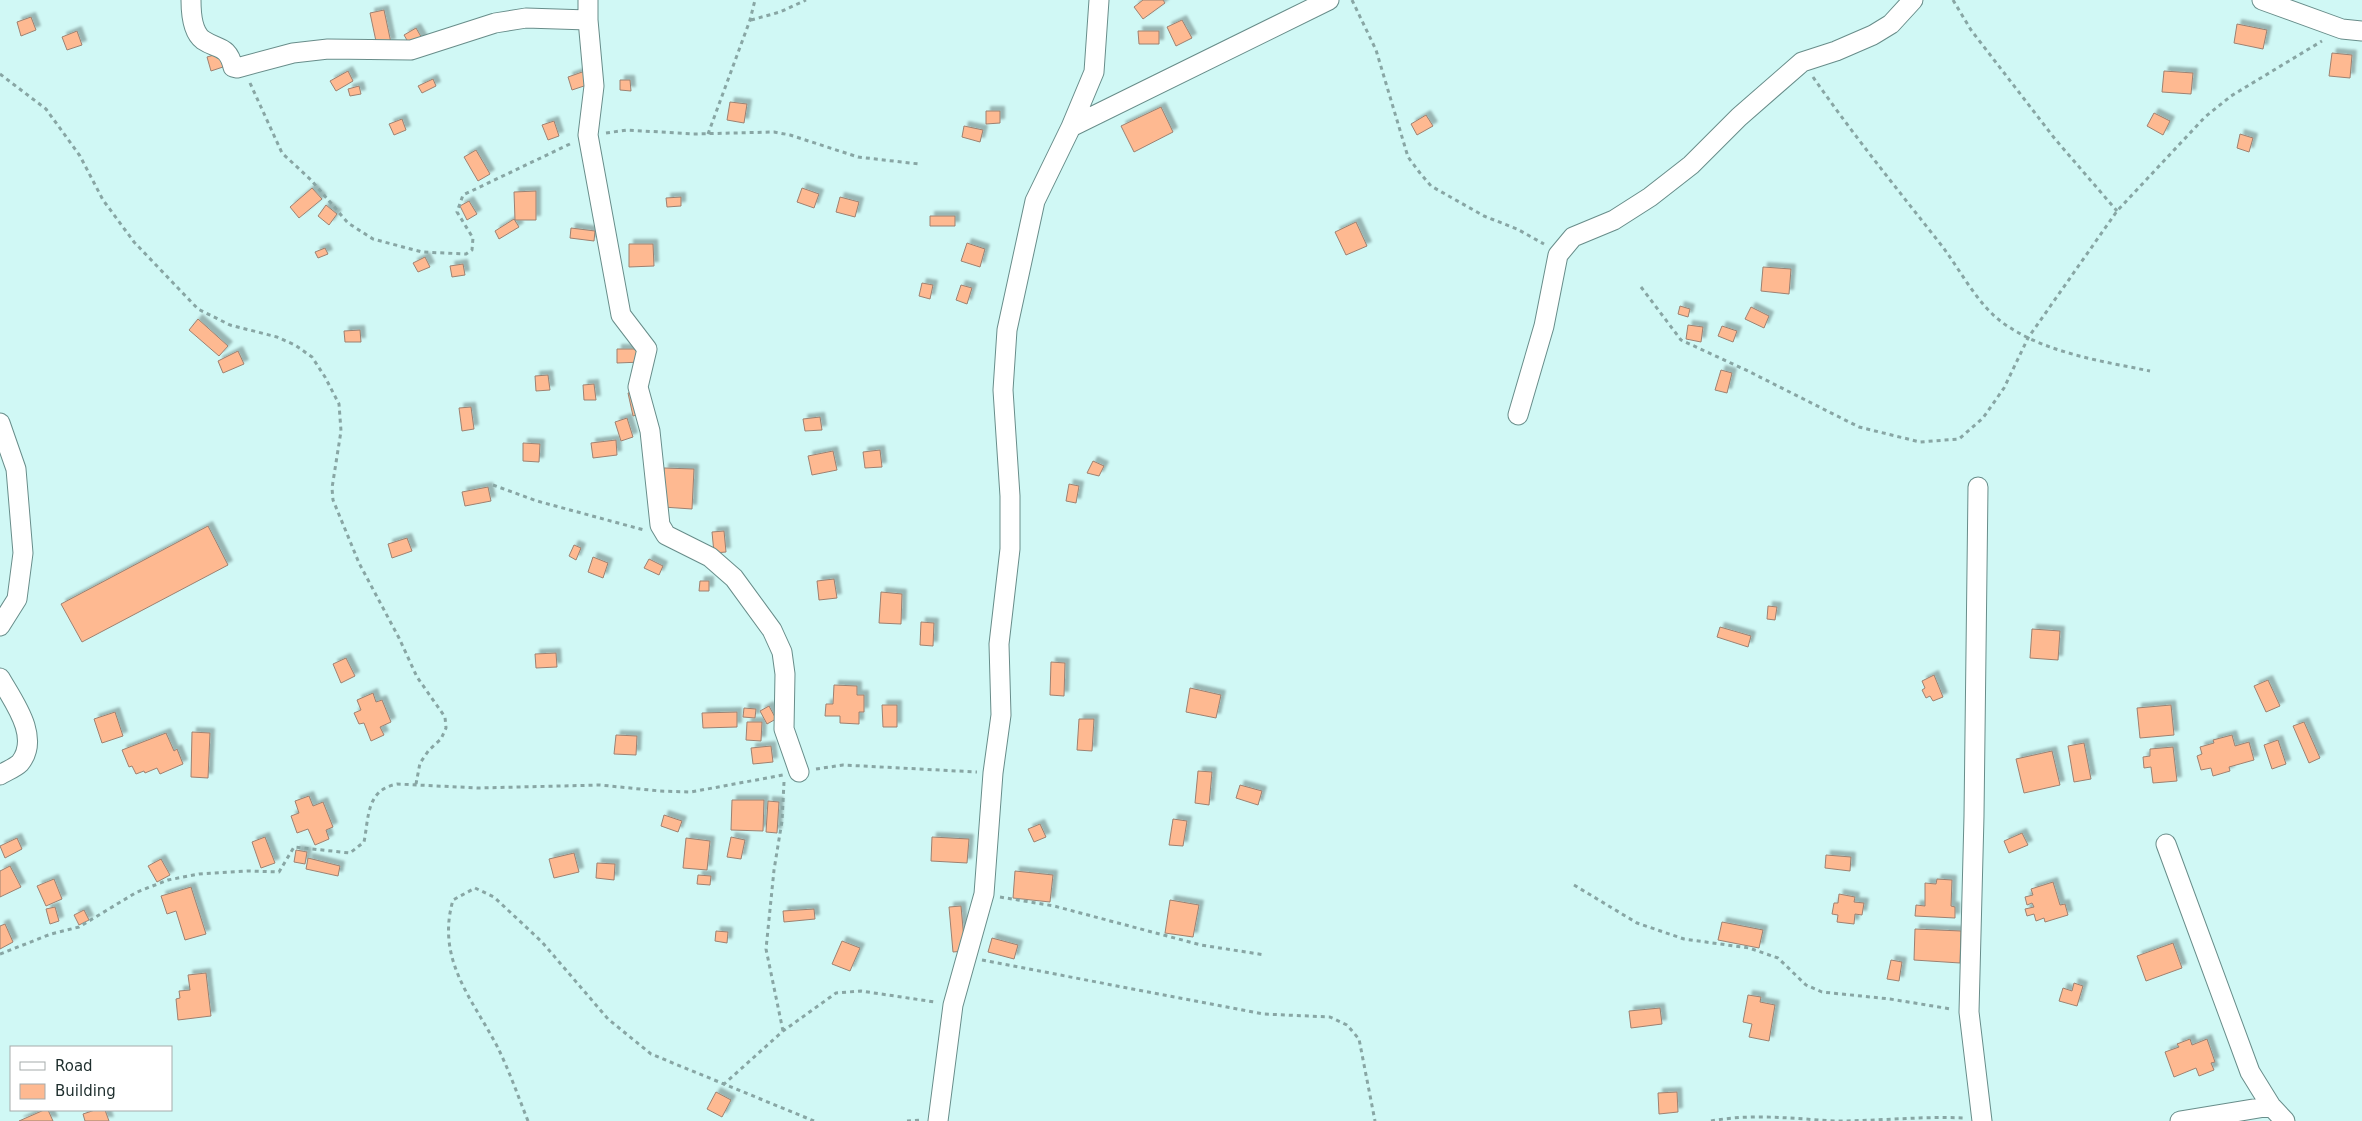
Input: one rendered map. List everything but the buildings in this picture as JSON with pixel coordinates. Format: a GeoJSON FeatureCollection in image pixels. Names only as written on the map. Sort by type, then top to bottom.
{"type":"FeatureCollection","features":[{"type":"Feature","properties":{"kind":"street"},"geometry":{"type":"LineString","coordinates":[[192,0],[192,19],[202,40],[224,50],[231,59],[233,67],[241,68],[294,53],[328,49],[412,50],[494,23],[526,18],[588,20]]}},
{"type":"Feature","properties":{"kind":"street"},"geometry":{"type":"LineString","coordinates":[[588,0],[594,86],[588,135],[621,315],[647,350],[638,387],[650,431],[660,525],[666,535],[710,557],[734,578],[772,630],[782,652],[785,674],[784,728],[799,772]]}},
{"type":"Feature","properties":{"kind":"street"},"geometry":{"type":"LineString","coordinates":[[938,1121],[953,1005],[984,894],[993,773],[1001,715],[999,644],[1010,549],[1010,496],[1003,390],[1006,330],[1035,201],[1071,127],[1094,72],[1100,0]]}},
{"type":"Feature","properties":{"kind":"street"},"geometry":{"type":"LineString","coordinates":[[1071,127],[1330,0]]}},
{"type":"Feature","properties":{"kind":"street"},"geometry":{"type":"LineString","coordinates":[[1518,415],[1544,326],[1558,255],[1572,237],[1614,220],[1650,197],[1691,165],[1739,117],[1802,62],[1836,51],[1873,35],[1891,24],[1914,0]]}},
{"type":"Feature","properties":{"kind":"street"},"geometry":{"type":"LineString","coordinates":[[2262,0],[2342,29],[2362,31]]}},
{"type":"Feature","properties":{"kind":"street"},"geometry":{"type":"LineString","coordinates":[[0,423],[16,468],[23,553],[17,599],[0,626]]}},
{"type":"Feature","properties":{"kind":"street"},"geometry":{"type":"LineString","coordinates":[[1978,487],[1974,816],[1969,1012],[1983,1120]]}},
{"type":"Feature","properties":{"kind":"street"},"geometry":{"type":"LineString","coordinates":[[0,678],[25,724],[28,742],[25,755],[19,765],[0,775]]}},
{"type":"Feature","properties":{"kind":"street"},"geometry":{"type":"LineString","coordinates":[[2166,844],[2250,1072],[2271,1106],[2285,1121]]}},
{"type":"Feature","properties":{"kind":"street"},"geometry":{"type":"LineString","coordinates":[[2180,1121],[2271,1106]]}},
{"type":"Feature","properties":{"kind":"path"},"geometry":{"type":"LineString","coordinates":[[708,134],[750,20],[755,0]]}},
{"type":"Feature","properties":{"kind":"path"},"geometry":{"type":"LineString","coordinates":[[750,20],[780,12],[806,0]]}},
{"type":"Feature","properties":{"kind":"path"},"geometry":{"type":"LineString","coordinates":[[1352,0],[1376,50],[1408,157],[1420,174],[1431,186],[1484,216],[1517,229],[1542,242],[1558,255]]}},
{"type":"Feature","properties":{"kind":"path"},"geometry":{"type":"LineString","coordinates":[[1953,0],[1971,30],[2054,139],[2118,211]]}},
{"type":"Feature","properties":{"kind":"path"},"geometry":{"type":"LineString","coordinates":[[1641,287],[1681,340],[1748,371],[1859,427],[1920,442],[1959,438],[1984,418],[2004,388],[2028,338],[2118,211],[2205,117],[2231,96],[2269,75],[2342,29]]}},
{"type":"Feature","properties":{"kind":"path"},"geometry":{"type":"LineString","coordinates":[[1802,62],[1844,122],[1944,248],[1973,291],[2001,322],[2028,338],[2085,358],[2150,371]]}},
{"type":"Feature","properties":{"kind":"path"},"geometry":{"type":"LineString","coordinates":[[241,68],[248,78],[282,153],[311,180],[348,222],[373,239],[422,252],[466,254],[472,250],[473,238],[457,212],[463,195],[588,135],[627,130],[708,134],[774,132],[790,135],[858,157],[919,164]]}},
{"type":"Feature","properties":{"kind":"path"},"geometry":{"type":"LineString","coordinates":[[0,74],[46,109],[80,156],[103,200],[134,242],[198,309],[230,324],[277,337],[295,345],[312,357],[325,377],[339,404],[341,431],[332,488],[334,500],[359,563],[399,638],[417,677],[445,717],[446,728],[440,739],[420,763],[416,784]]}},
{"type":"Feature","properties":{"kind":"path"},"geometry":{"type":"LineString","coordinates":[[493,486],[552,506],[666,535]]}},
{"type":"Feature","properties":{"kind":"path"},"geometry":{"type":"LineString","coordinates":[[799,772],[843,765],[993,773]]}},
{"type":"Feature","properties":{"kind":"path"},"geometry":{"type":"LineString","coordinates":[[0,954],[51,934],[78,927],[137,892],[168,880],[199,874],[247,871],[278,872],[294,848],[350,853],[364,842],[370,807],[375,796],[385,786],[416,784],[479,788],[600,785],[691,792],[785,774],[782,821],[774,870],[766,949],[783,1030]]}},
{"type":"Feature","properties":{"kind":"path"},"geometry":{"type":"LineString","coordinates":[[1574,885],[1637,923],[1684,939],[1749,948],[1778,958],[1806,985],[1822,992],[1890,999],[1969,1012]]}},
{"type":"Feature","properties":{"kind":"path"},"geometry":{"type":"LineString","coordinates":[[528,1121],[497,1047],[462,984],[449,949],[448,919],[453,900],[475,888],[494,897],[536,936],[608,1019],[651,1054],[722,1085],[814,1121]]}},
{"type":"Feature","properties":{"kind":"path"},"geometry":{"type":"LineString","coordinates":[[984,894],[1054,906],[1201,945],[1265,955]]}},
{"type":"Feature","properties":{"kind":"path"},"geometry":{"type":"LineString","coordinates":[[966,957],[1263,1014],[1330,1017],[1347,1025],[1359,1038],[1376,1121]]}},
{"type":"Feature","properties":{"kind":"path"},"geometry":{"type":"LineString","coordinates":[[722,1085],[783,1030],[836,993],[862,991],[953,1005]]}},
{"type":"Feature","properties":{"kind":"path"},"geometry":{"type":"LineString","coordinates":[[1711,1121],[1759,1116],[1838,1121],[1914,1118],[1983,1120]]}}]}
